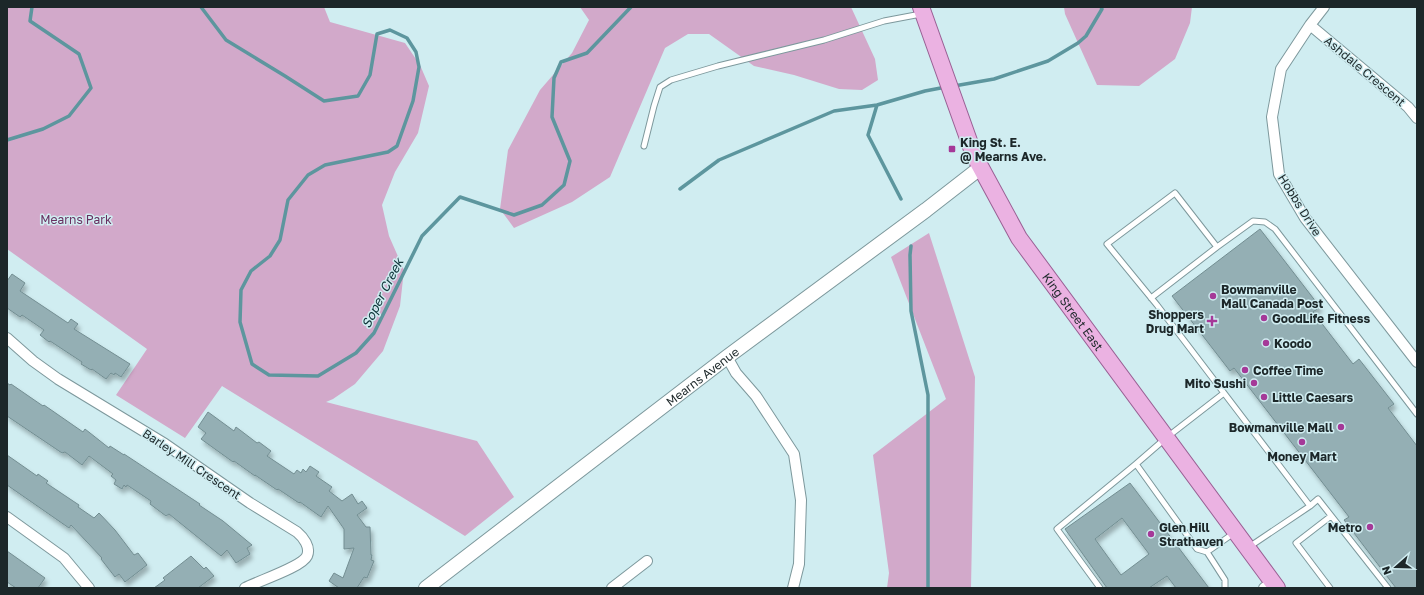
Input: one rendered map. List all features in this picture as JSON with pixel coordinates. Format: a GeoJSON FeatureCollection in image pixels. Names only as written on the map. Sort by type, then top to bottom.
{"type":"FeatureCollection","features":[{"type":"Feature","properties":{"kind":"main road","name":"King Street East"},"geometry":{"type":"LineString","coordinates":[[922,10],[974,155],[1019,238],[1236,531],[1271,586]]}},
{"type":"Feature","properties":{"kind":"street","name":"Hobbs Drive"},"geometry":{"type":"LineString","coordinates":[[1324,7],[1310,25],[1281,69],[1272,117],[1279,174],[1305,218],[1417,362]]}},
{"type":"Feature","properties":{"kind":"street","name":"Ashdale Crescent"},"geometry":{"type":"LineString","coordinates":[[1310,25],[1408,107],[1417,118]]}},
{"type":"Feature","properties":{"kind":"street","name":"Mearns Avenue"},"geometry":{"type":"LineString","coordinates":[[426,588],[727,357],[926,210],[980,168]]}},
{"type":"Feature","properties":{"kind":"street","name":"Barley Mill Crescent"},"geometry":{"type":"LineString","coordinates":[[7,338],[33,361],[58,379],[165,444],[250,503],[303,537],[308,550],[307,556],[304,560],[245,588]]}},
{"type":"Feature","properties":{"kind":"street"},"geometry":{"type":"LineString","coordinates":[[727,357],[736,373],[756,396],[794,454],[801,500],[799,564],[793,588]]}},
{"type":"Feature","properties":{"kind":"street"},"geometry":{"type":"LineString","coordinates":[[7,518],[64,558],[89,588]]}},
{"type":"Feature","properties":{"kind":"street"},"geometry":{"type":"LineString","coordinates":[[612,588],[647,561]]}},
{"type":"Feature","properties":{"kind":"lane"},"geometry":{"type":"LineString","coordinates":[[644,146],[660,87],[671,80],[718,66],[824,40],[922,10]]}},
{"type":"Feature","properties":{"kind":"lane"},"geometry":{"type":"LineString","coordinates":[[1216,247],[1175,193],[1107,244],[1224,393],[1310,506]]}},
{"type":"Feature","properties":{"kind":"lane"},"geometry":{"type":"LineString","coordinates":[[1150,298],[1216,247],[1253,221],[1265,222],[1275,229],[1417,414]]}},
{"type":"Feature","properties":{"kind":"lane"},"geometry":{"type":"LineString","coordinates":[[1100,588],[1057,529],[1166,438],[1224,393]]}},
{"type":"Feature","properties":{"kind":"lane"},"geometry":{"type":"LineString","coordinates":[[1136,464],[1197,549],[1207,552],[1225,580],[1226,588]]}},
{"type":"Feature","properties":{"kind":"lane"},"geometry":{"type":"LineString","coordinates":[[1248,548],[1318,499],[1388,588]]}},
{"type":"Feature","properties":{"kind":"lane"},"geometry":{"type":"LineString","coordinates":[[1330,588],[1296,543],[1331,516]]}},
{"type":"Feature","properties":{"kind":"lane"},"geometry":{"type":"LineString","coordinates":[[1207,552],[1236,531]]}},
{"type":"Feature","properties":{"kind":"green space","name":"Mearns Park"},"geometry":{"type":"Polygon","coordinates":[[[7,7],[324,7],[330,22],[405,43],[420,65],[429,86],[418,133],[395,172],[382,205],[389,236],[404,270],[400,306],[383,351],[355,384],[326,402],[477,441],[514,497],[465,536],[222,386],[185,438],[116,395],[147,349],[7,249],[7,7]]]}},
{"type":"Feature","properties":{"kind":"green space"},"geometry":{"type":"Polygon","coordinates":[[[580,7],[851,7],[875,59],[878,80],[862,90],[839,89],[794,75],[754,66],[709,34],[688,34],[665,48],[610,177],[572,202],[514,228],[500,209],[508,150],[540,90],[572,53],[589,20],[580,7]]]}},
{"type":"Feature","properties":{"kind":"green space"},"geometry":{"type":"Polygon","coordinates":[[[1064,7],[1192,7],[1190,23],[1175,59],[1139,86],[1097,85],[1065,14],[1064,7]]]}},
{"type":"Feature","properties":{"kind":"green space"},"geometry":{"type":"Polygon","coordinates":[[[929,233],[975,377],[971,588],[887,588],[889,573],[873,455],[946,399],[891,257],[929,233]]]}},
{"type":"Feature","properties":{"kind":"building","name":"Bowmanville Mall"},"geometry":{"type":"Polygon","coordinates":[[[1260,229],[1320,307],[1313,312],[1353,364],[1359,359],[1394,404],[1388,408],[1417,446],[1417,588],[1396,588],[1344,520],[1349,517],[1234,368],[1230,371],[1172,296],[1260,229]]]}},
{"type":"Feature","properties":{"kind":"building"},"geometry":{"type":"Polygon","coordinates":[[[12,274],[25,283],[20,291],[68,323],[71,319],[78,324],[74,329],[130,364],[121,377],[115,373],[114,375],[111,373],[106,379],[92,369],[91,370],[81,364],[82,362],[40,335],[44,330],[22,315],[20,317],[7,308],[7,281],[12,274]]]}},
{"type":"Feature","properties":{"kind":"building"},"geometry":{"type":"Polygon","coordinates":[[[7,383],[10,385],[11,384],[43,406],[44,405],[83,432],[85,429],[109,448],[110,446],[124,454],[200,504],[199,505],[223,521],[252,545],[247,548],[250,554],[236,563],[227,550],[221,556],[169,514],[166,516],[150,504],[151,501],[127,485],[126,487],[124,485],[122,489],[114,484],[116,480],[111,476],[113,474],[89,456],[82,465],[65,452],[62,453],[7,416],[7,383]]]}},
{"type":"Feature","properties":{"kind":"building"},"geometry":{"type":"Polygon","coordinates":[[[208,412],[234,431],[236,427],[257,443],[259,442],[271,451],[267,456],[294,474],[297,470],[301,473],[303,469],[306,472],[310,466],[319,472],[316,476],[332,487],[329,491],[342,501],[352,494],[358,504],[362,501],[367,508],[357,515],[366,527],[370,527],[371,560],[374,561],[367,578],[364,577],[357,588],[339,588],[329,581],[334,573],[343,578],[354,548],[344,549],[344,529],[328,506],[321,517],[300,502],[299,503],[278,489],[277,490],[234,461],[233,462],[201,439],[206,433],[198,427],[208,412]]]}},
{"type":"Feature","properties":{"kind":"building"},"geometry":{"type":"Polygon","coordinates":[[[7,455],[37,476],[38,474],[48,481],[46,483],[79,505],[78,507],[94,518],[99,513],[115,530],[134,555],[138,553],[147,565],[125,582],[119,574],[115,577],[101,559],[102,558],[71,525],[69,528],[7,485],[7,455]]]}},
{"type":"Feature","properties":{"kind":"building","name":"Glen Hill Strathaven"},"geometry":{"type":"Polygon","coordinates":[[[1130,483],[1209,588],[1176,588],[1167,576],[1149,588],[1107,588],[1065,529],[1130,483]],[[1122,518],[1095,539],[1121,575],[1149,554],[1122,518]]]}},
{"type":"Feature","properties":{"kind":"building"},"geometry":{"type":"Polygon","coordinates":[[[7,551],[45,578],[38,588],[16,588],[7,582],[7,551]]]}},
{"type":"Feature","properties":{"kind":"building"},"geometry":{"type":"Polygon","coordinates":[[[191,556],[204,569],[206,567],[214,576],[198,588],[154,588],[165,580],[163,578],[191,556]]]}},
{"type":"Feature","properties":{"kind":"waterway","name":"Soper Creek"},"geometry":{"type":"LineString","coordinates":[[7,140],[43,129],[69,116],[91,88],[79,54],[30,21],[32,7]]}},
{"type":"Feature","properties":{"kind":"waterway","name":"Soper Creek"},"geometry":{"type":"LineString","coordinates":[[201,7],[226,40],[324,101],[358,96],[370,75],[377,34],[390,30],[407,38],[416,52],[419,67],[413,101],[397,146],[388,152],[325,165],[308,175],[288,200],[280,240],[270,256],[251,271],[241,290],[240,322],[252,364],[269,375],[318,376],[356,353],[374,333],[422,236],[460,197],[514,215],[542,205],[564,185],[570,161],[552,117],[554,78],[561,62],[587,53],[631,7]]}},
{"type":"Feature","properties":{"kind":"waterway"},"geometry":{"type":"LineString","coordinates":[[954,86],[994,79],[1048,61],[1078,43],[1086,36],[1102,9],[1101,7]]}},
{"type":"Feature","properties":{"kind":"waterway"},"geometry":{"type":"LineString","coordinates":[[680,189],[719,160],[834,111],[877,105],[925,91],[946,87]]}},
{"type":"Feature","properties":{"kind":"waterway"},"geometry":{"type":"LineString","coordinates":[[877,105],[868,135],[901,199]]}},
{"type":"Feature","properties":{"kind":"waterway"},"geometry":{"type":"LineString","coordinates":[[911,246],[911,311],[928,395],[928,588]]}},
{"type":"Feature","properties":{"kind":"place","name":"King St. E. @ Mearns Ave."},"geometry":{"type":"Point","coordinates":[952,149]}},
{"type":"Feature","properties":{"kind":"place","name":"Bowmanville Mall Canada Post"},"geometry":{"type":"Point","coordinates":[1213,296]}},
{"type":"Feature","properties":{"kind":"place","name":"GoodLife Fitness"},"geometry":{"type":"Point","coordinates":[1264,318]}},
{"type":"Feature","properties":{"kind":"place","name":"Shoppers Drug Mart"},"geometry":{"type":"Point","coordinates":[1212,321]}},
{"type":"Feature","properties":{"kind":"place","name":"Koodo"},"geometry":{"type":"Point","coordinates":[1266,343]}},
{"type":"Feature","properties":{"kind":"place","name":"Coffee Time"},"geometry":{"type":"Point","coordinates":[1245,370]}},
{"type":"Feature","properties":{"kind":"place","name":"Mito Sushi"},"geometry":{"type":"Point","coordinates":[1254,383]}},
{"type":"Feature","properties":{"kind":"place","name":"Little Caesars"},"geometry":{"type":"Point","coordinates":[1264,397]}},
{"type":"Feature","properties":{"kind":"place","name":"Bowmanville Mall"},"geometry":{"type":"Point","coordinates":[1341,427]}},
{"type":"Feature","properties":{"kind":"place","name":"Money Mart"},"geometry":{"type":"Point","coordinates":[1302,442]}},
{"type":"Feature","properties":{"kind":"place","name":"Metro"},"geometry":{"type":"Point","coordinates":[1370,527]}},
{"type":"Feature","properties":{"kind":"place","name":"Glen Hill Strathaven"},"geometry":{"type":"Point","coordinates":[1151,534]}}]}
